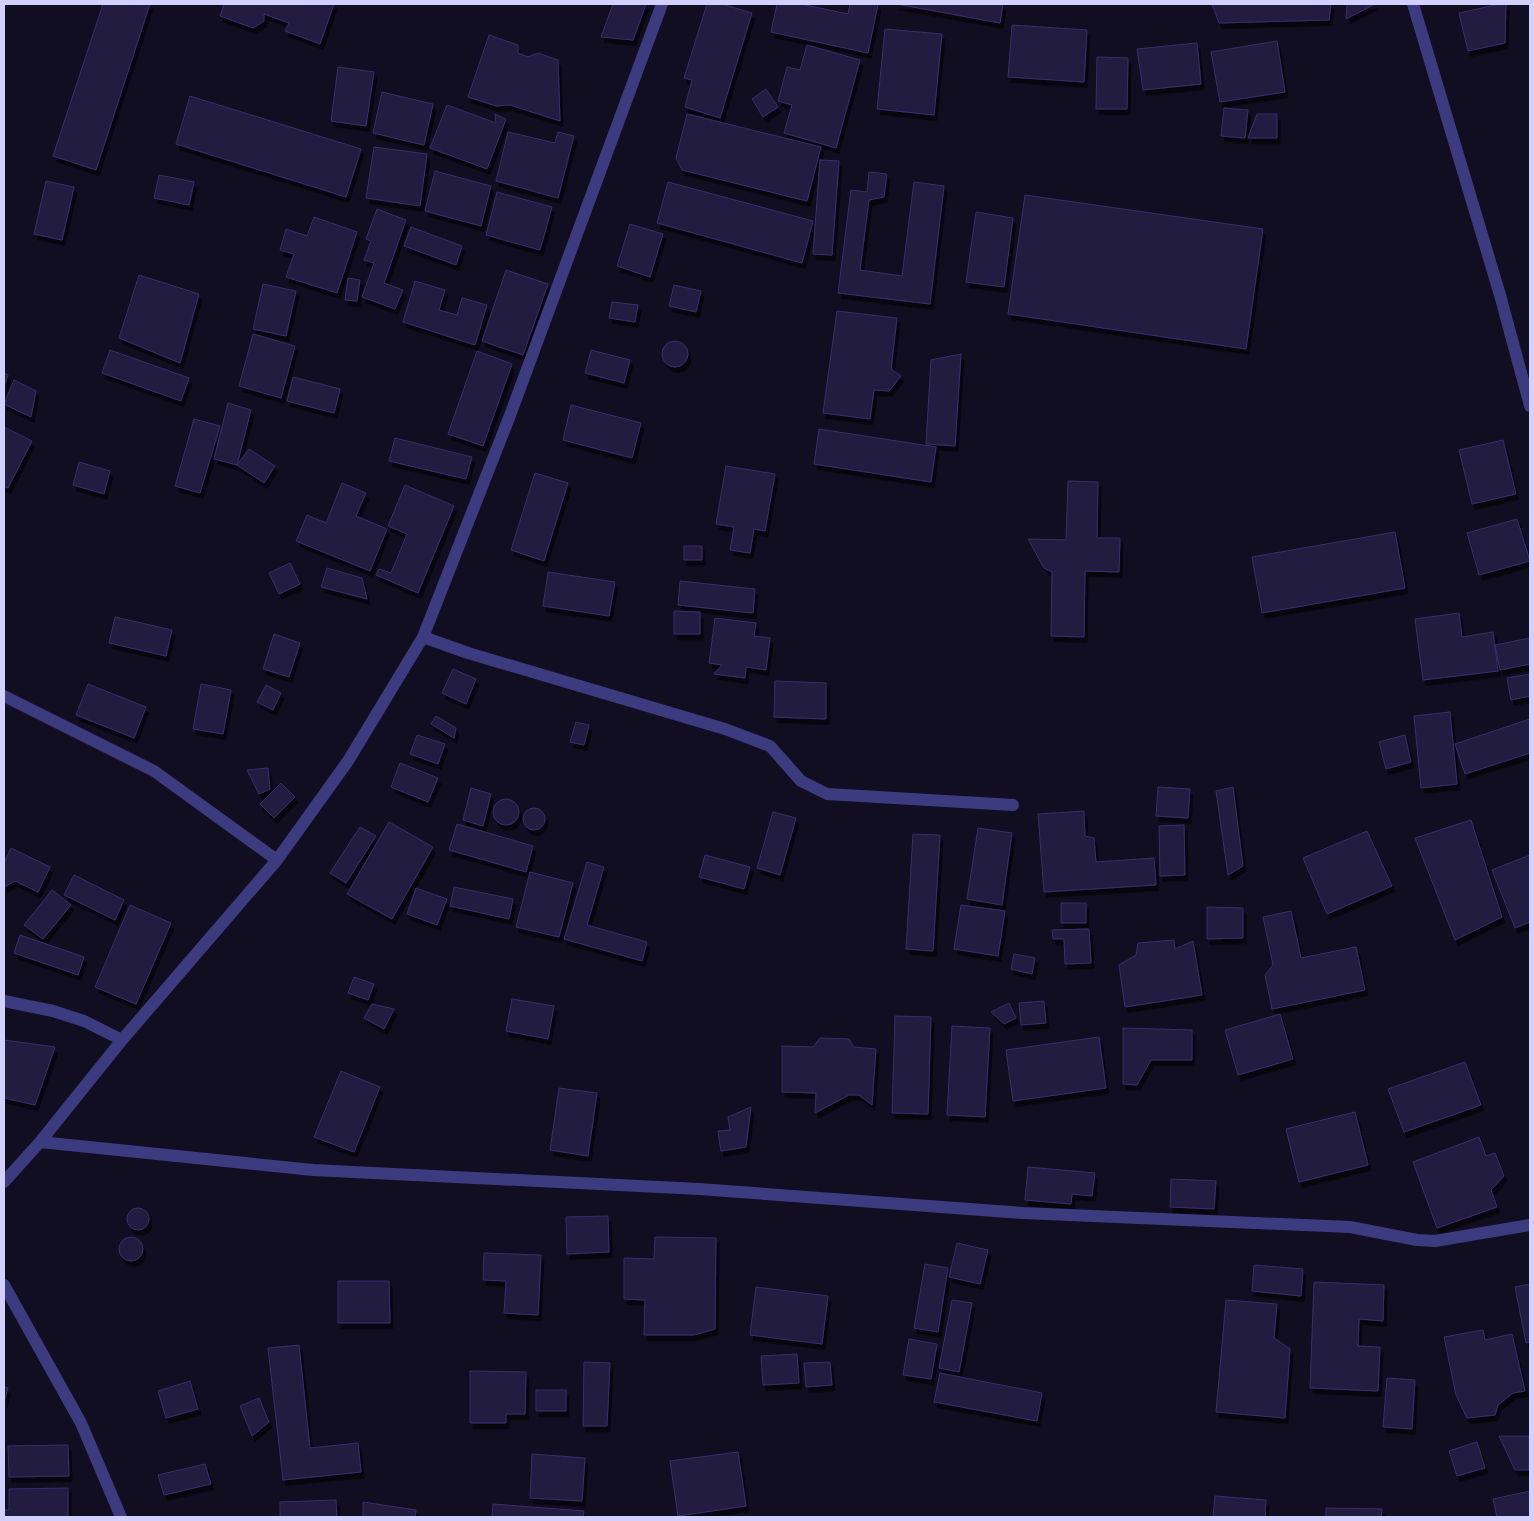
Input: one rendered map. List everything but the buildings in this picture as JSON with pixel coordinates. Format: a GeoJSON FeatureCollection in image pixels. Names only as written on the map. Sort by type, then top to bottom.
{"type":"FeatureCollection","features":[{"type":"Feature","properties":{"kind":"street"},"geometry":{"type":"LineString","coordinates":[[4,1182],[40,1142],[122,1040],[277,860],[348,761],[423,637],[509,418],[662,4]]}},
{"type":"Feature","properties":{"kind":"street"},"geometry":{"type":"LineString","coordinates":[[1412,4],[1530,401]]}},
{"type":"Feature","properties":{"kind":"street"},"geometry":{"type":"LineString","coordinates":[[423,637],[468,653],[725,729],[761,742],[770,746],[801,781],[827,794],[1013,805]]}},
{"type":"Feature","properties":{"kind":"street"},"geometry":{"type":"LineString","coordinates":[[4,696],[154,771],[277,860]]}},
{"type":"Feature","properties":{"kind":"street"},"geometry":{"type":"LineString","coordinates":[[4,1001],[53,1011],[84,1021],[122,1040]]}},
{"type":"Feature","properties":{"kind":"street"},"geometry":{"type":"LineString","coordinates":[[40,1142],[313,1170],[699,1189],[1023,1213],[1350,1227],[1417,1240],[1435,1241],[1530,1224]]}},
{"type":"Feature","properties":{"kind":"street"},"geometry":{"type":"LineString","coordinates":[[4,1285],[81,1423],[121,1517]]}}]}
